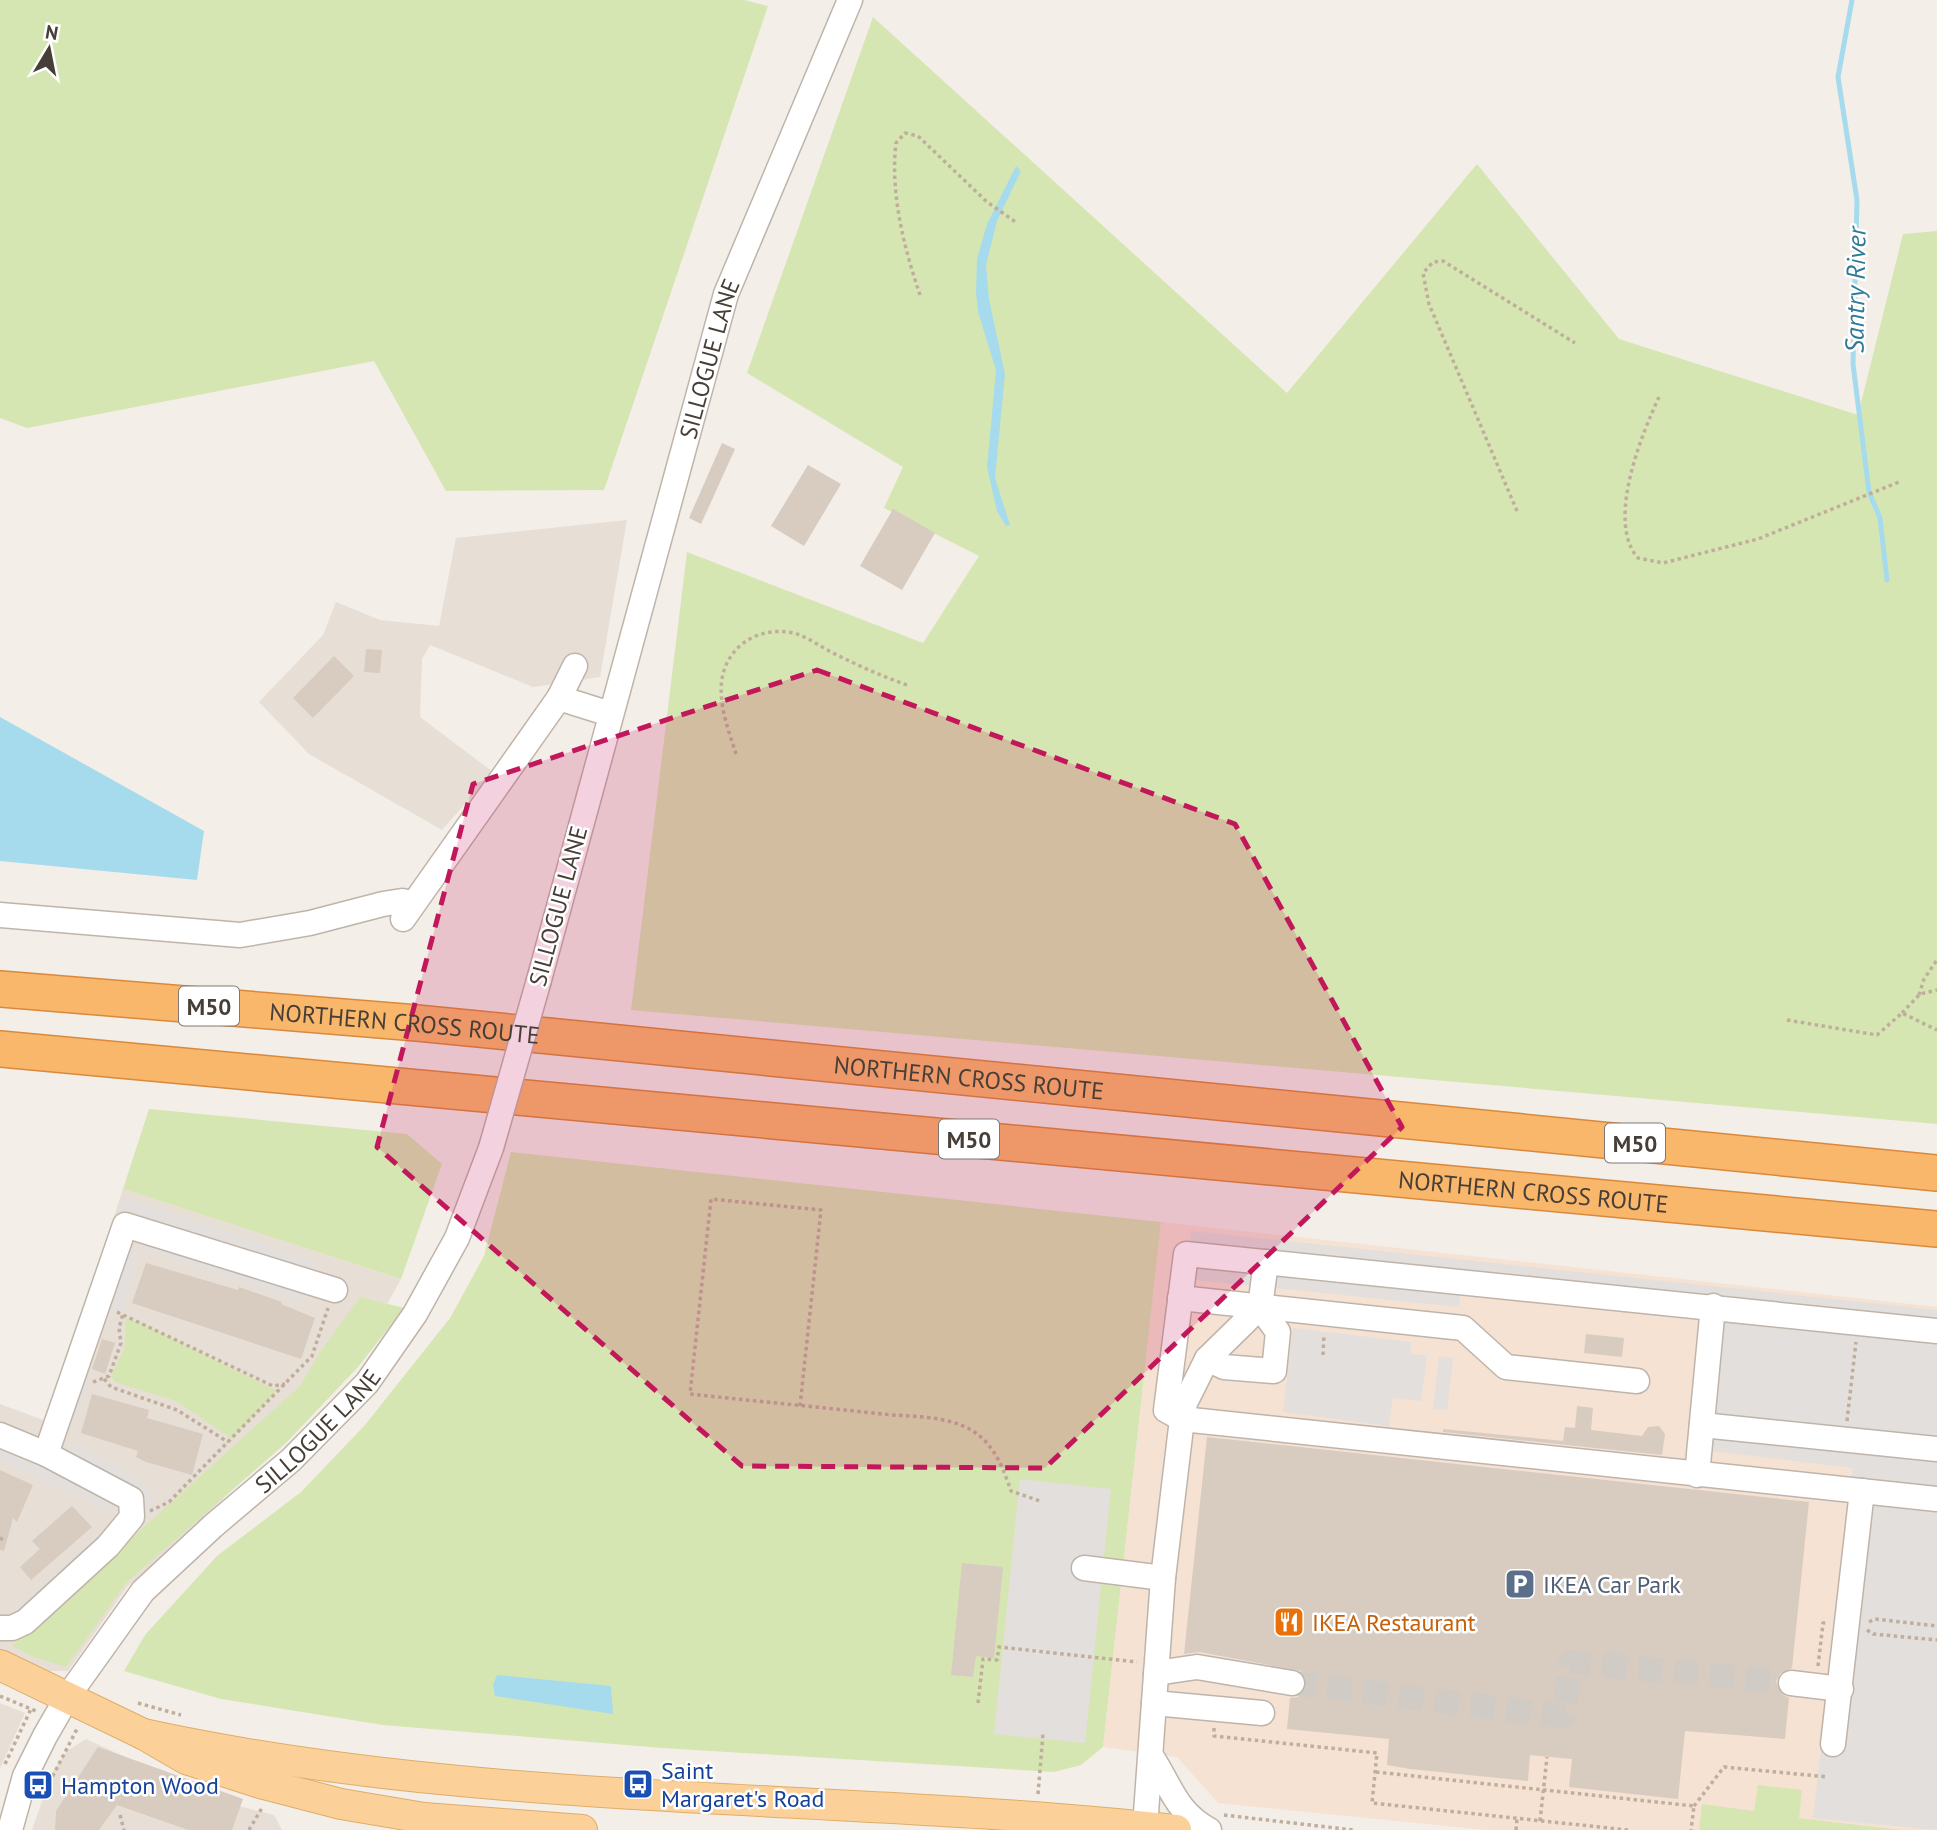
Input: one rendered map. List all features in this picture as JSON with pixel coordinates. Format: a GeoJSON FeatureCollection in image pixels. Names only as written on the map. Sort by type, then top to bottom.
{"type":"FeatureCollection","features":[{"type":"Feature","properties":{"kind":"highway","name":"NORTHERN CROSS ROUTE"},"geometry":{"type":"LineString","coordinates":[[0,989],[417,1023],[1937,1173]]}},
{"type":"Feature","properties":{"kind":"highway","name":"NORTHERN CROSS ROUTE"},"geometry":{"type":"LineString","coordinates":[[0,1049],[1937,1229]]}},
{"type":"Feature","properties":{"kind":"highway"},"geometry":{"type":"LineString","coordinates":[[1333,1112],[1549,1124],[1937,1154]]}},
{"type":"Feature","properties":{"kind":"main road"},"geometry":{"type":"LineString","coordinates":[[0,1665],[68,1696],[186,1759],[260,1783],[341,1804],[410,1815],[582,1830]]}},
{"type":"Feature","properties":{"kind":"main road"},"geometry":{"type":"LineString","coordinates":[[143,1734],[207,1748],[414,1777],[1176,1830]]}},
{"type":"Feature","properties":{"kind":"main road"},"geometry":{"type":"LineString","coordinates":[[410,1815],[414,1777]]}},
{"type":"Feature","properties":{"kind":"street","name":"SILLOGUE LANE"},"geometry":{"type":"LineString","coordinates":[[10,1830],[25,1776],[68,1696],[143,1591],[213,1526],[291,1460],[367,1384],[415,1314],[457,1238],[491,1148],[610,714],[663,536],[726,294],[850,0]]}},
{"type":"Feature","properties":{"kind":"street"},"geometry":{"type":"LineString","coordinates":[[0,915],[240,935],[310,923],[393,902],[408,911],[559,698],[575,666]]}},
{"type":"Feature","properties":{"kind":"street"},"geometry":{"type":"LineString","coordinates":[[559,698],[610,714]]}},
{"type":"Feature","properties":{"kind":"street"},"geometry":{"type":"LineString","coordinates":[[46,1454],[125,1225],[335,1290]]}},
{"type":"Feature","properties":{"kind":"street"},"geometry":{"type":"LineString","coordinates":[[1937,1331],[1186,1254],[1166,1410],[1182,1419],[1545,1449],[1697,1475],[1937,1499]]}},
{"type":"Feature","properties":{"kind":"street"},"geometry":{"type":"LineString","coordinates":[[1144,1828],[1163,1578],[1185,1403],[1207,1359],[1260,1307],[1266,1262]]}},
{"type":"Feature","properties":{"kind":"street"},"geometry":{"type":"LineString","coordinates":[[1180,1298],[1463,1328],[1506,1367],[1637,1381]]}},
{"type":"Feature","properties":{"kind":"street"},"geometry":{"type":"LineString","coordinates":[[1697,1475],[1713,1306]]}},
{"type":"Feature","properties":{"kind":"street"},"geometry":{"type":"LineString","coordinates":[[1207,1359],[1224,1367],[1274,1371],[1278,1332],[1260,1307]]}},
{"type":"Feature","properties":{"kind":"street"},"geometry":{"type":"LineString","coordinates":[[1702,1425],[1937,1449]]}},
{"type":"Feature","properties":{"kind":"street"},"geometry":{"type":"LineString","coordinates":[[0,1435],[46,1454],[132,1508],[108,1546],[25,1622],[12,1628],[0,1628]]}},
{"type":"Feature","properties":{"kind":"street"},"geometry":{"type":"LineString","coordinates":[[1833,1744],[1862,1491]]}},
{"type":"Feature","properties":{"kind":"street"},"geometry":{"type":"LineString","coordinates":[[1084,1568],[1163,1578]]}},
{"type":"Feature","properties":{"kind":"street"},"geometry":{"type":"LineString","coordinates":[[1157,1669],[1197,1667],[1292,1683]]}},
{"type":"Feature","properties":{"kind":"street"},"geometry":{"type":"LineString","coordinates":[[1791,1683],[1841,1689]]}},
{"type":"Feature","properties":{"kind":"street"},"geometry":{"type":"LineString","coordinates":[[1154,1703],[1262,1713]]}},
{"type":"Feature","properties":{"kind":"street"},"geometry":{"type":"LineString","coordinates":[[1151,1756],[1175,1802],[1195,1822],[1212,1820]]}},
{"type":"Feature","properties":{"kind":"path"},"geometry":{"type":"LineString","coordinates":[[920,295],[904,239],[895,183],[896,143],[905,133],[918,136],[987,202],[1017,223]]}},
{"type":"Feature","properties":{"kind":"path"},"geometry":{"type":"LineString","coordinates":[[1517,511],[1429,304],[1423,273],[1433,262],[1443,261],[1575,343]]}},
{"type":"Feature","properties":{"kind":"path"},"geometry":{"type":"LineString","coordinates":[[1659,397],[1639,447],[1628,494],[1627,540],[1638,558],[1663,563],[1777,533],[1876,494],[1899,482]]}},
{"type":"Feature","properties":{"kind":"path"},"geometry":{"type":"LineString","coordinates":[[736,754],[720,700],[721,676],[731,654],[750,638],[768,632],[788,632],[882,676],[911,686]]}},
{"type":"Feature","properties":{"kind":"path"},"geometry":{"type":"LineString","coordinates":[[1918,997],[1924,979],[1937,960]]}},
{"type":"Feature","properties":{"kind":"path"},"geometry":{"type":"LineString","coordinates":[[1787,1020],[1877,1035],[1918,997],[1937,990]]}},
{"type":"Feature","properties":{"kind":"path"},"geometry":{"type":"LineString","coordinates":[[1902,1013],[1937,1030]]}},
{"type":"Feature","properties":{"kind":"path"},"geometry":{"type":"LineString","coordinates":[[800,1406],[821,1210],[711,1199],[690,1394],[800,1406],[946,1421],[971,1429],[989,1445],[1003,1466],[1011,1491],[1040,1501]]}},
{"type":"Feature","properties":{"kind":"path"},"geometry":{"type":"LineString","coordinates":[[132,1508],[169,1502],[287,1383],[312,1356],[335,1290]]}},
{"type":"Feature","properties":{"kind":"path"},"geometry":{"type":"LineString","coordinates":[[97,1305],[123,1314],[273,1386],[287,1383]]}},
{"type":"Feature","properties":{"kind":"path"},"geometry":{"type":"LineString","coordinates":[[88,1393],[92,1382],[109,1376],[121,1343],[119,1328],[123,1314]]}},
{"type":"Feature","properties":{"kind":"path"},"geometry":{"type":"LineString","coordinates":[[104,1379],[111,1387],[177,1410],[228,1443]]}},
{"type":"Feature","properties":{"kind":"path"},"geometry":{"type":"LineString","coordinates":[[0,1538],[5,1541]]}},
{"type":"Feature","properties":{"kind":"path"},"geometry":{"type":"LineString","coordinates":[[1937,1626],[1875,1619],[1862,1626],[1873,1634],[1937,1640]]}},
{"type":"Feature","properties":{"kind":"path"},"geometry":{"type":"LineString","coordinates":[[978,1703],[983,1659],[997,1660],[999,1647],[1157,1669]]}},
{"type":"Feature","properties":{"kind":"path"},"geometry":{"type":"LineString","coordinates":[[0,1696],[30,1709],[4,1769]]}},
{"type":"Feature","properties":{"kind":"path"},"geometry":{"type":"LineString","coordinates":[[129,1700],[188,1717]]}},
{"type":"Feature","properties":{"kind":"path"},"geometry":{"type":"LineString","coordinates":[[1216,1709],[1214,1736],[1377,1753],[1372,1803],[1628,1830]]}},
{"type":"Feature","properties":{"kind":"path"},"geometry":{"type":"LineString","coordinates":[[38,1805],[79,1725]]}},
{"type":"Feature","properties":{"kind":"path"},"geometry":{"type":"LineString","coordinates":[[1038,1798],[1043,1734]]}},
{"type":"Feature","properties":{"kind":"path"},"geometry":{"type":"LineString","coordinates":[[1540,1821],[1547,1757]]}},
{"type":"Feature","properties":{"kind":"path"},"geometry":{"type":"LineString","coordinates":[[1691,1830],[1694,1806],[1724,1767],[1828,1777]]}},
{"type":"Feature","properties":{"kind":"path"},"geometry":{"type":"LineString","coordinates":[[1376,1772],[1694,1806]]}},
{"type":"Feature","properties":{"kind":"path"},"geometry":{"type":"LineString","coordinates":[[248,1830],[260,1813],[265,1798]]}},
{"type":"Feature","properties":{"kind":"path"},"geometry":{"type":"LineString","coordinates":[[120,1815],[124,1830]]}},
{"type":"Feature","properties":{"kind":"path"},"geometry":{"type":"LineString","coordinates":[[1212,1820],[1223,1815],[1353,1830]]}},
{"type":"Feature","properties":{"kind":"path"},"geometry":{"type":"LineString","coordinates":[[1516,1830],[1517,1818]]}},
{"type":"Feature","properties":{"kind":"highlighted area"},"geometry":{"type":"Polygon","coordinates":[[[817,670],[1235,824],[1402,1127],[1045,1468],[742,1466],[377,1147],[473,784],[817,670]]]}},
{"type":"Feature","properties":{"kind":"shaded area"},"geometry":{"type":"Polygon","coordinates":[[[627,520],[600,677],[533,687],[430,645],[422,659],[420,717],[493,772],[442,830],[309,754],[259,702],[323,635],[336,602],[380,620],[439,626],[456,538],[627,520]]]}},
{"type":"Feature","properties":{"kind":"shaded area"},"geometry":{"type":"Polygon","coordinates":[[[123,1189],[401,1279],[359,1355],[285,1436],[196,1526],[127,1587],[68,1671],[41,1671],[0,1653],[0,1404],[46,1421],[123,1189]]]}},
{"type":"Feature","properties":{"kind":"shaded area"},"geometry":{"type":"Polygon","coordinates":[[[123,1197],[317,1262],[312,1275],[118,1210],[123,1197]]]}},
{"type":"Feature","properties":{"kind":"shaded area"},"geometry":{"type":"Polygon","coordinates":[[[1161,1222],[1937,1307],[1937,1830],[1486,1830],[1218,1803],[1177,1757],[1103,1747],[1161,1222]]]}},
{"type":"Feature","properties":{"kind":"shaded area"},"geometry":{"type":"Polygon","coordinates":[[[1191,1231],[1937,1310],[1937,1830],[1813,1818],[1853,1468],[1686,1448],[1699,1318],[1460,1293],[1459,1307],[1187,1279],[1191,1231]]]}},
{"type":"Feature","properties":{"kind":"shaded area"},"geometry":{"type":"Polygon","coordinates":[[[147,1236],[309,1291],[305,1303],[143,1248],[147,1236]]]}},
{"type":"Feature","properties":{"kind":"shaded area"},"geometry":{"type":"Polygon","coordinates":[[[126,1249],[139,1253],[122,1312],[109,1308],[126,1249]]]}},
{"type":"Feature","properties":{"kind":"shaded area"},"geometry":{"type":"Polygon","coordinates":[[[1293,1328],[1411,1342],[1410,1354],[1427,1356],[1421,1401],[1393,1398],[1389,1426],[1283,1412],[1293,1328]]]}},
{"type":"Feature","properties":{"kind":"shaded area"},"geometry":{"type":"Polygon","coordinates":[[[1439,1356],[1453,1358],[1447,1410],[1433,1409],[1439,1356]]]}},
{"type":"Feature","properties":{"kind":"shaded area"},"geometry":{"type":"Polygon","coordinates":[[[83,1378],[90,1381],[67,1436],[60,1433],[83,1378]]]}},
{"type":"Feature","properties":{"kind":"shaded area"},"geometry":{"type":"Polygon","coordinates":[[[0,1442],[119,1497],[112,1512],[0,1460],[0,1442]]]}},
{"type":"Feature","properties":{"kind":"shaded area"},"geometry":{"type":"Polygon","coordinates":[[[71,1442],[139,1479],[152,1495],[156,1515],[141,1515],[64,1455],[71,1442]]]}},
{"type":"Feature","properties":{"kind":"shaded area"},"geometry":{"type":"Polygon","coordinates":[[[1020,1479],[1111,1489],[1085,1743],[994,1734],[1020,1479]]]}},
{"type":"Feature","properties":{"kind":"shaded area"},"geometry":{"type":"Polygon","coordinates":[[[108,1526],[112,1530],[19,1614],[15,1610],[108,1526]]]}},
{"type":"Feature","properties":{"kind":"shaded area","name":"Hampton Wood"},"geometry":{"type":"Polygon","coordinates":[[[0,1703],[25,1713],[0,1768],[0,1703]]]}},
{"type":"Feature","properties":{"kind":"shaded area"},"geometry":{"type":"Polygon","coordinates":[[[86,1739],[223,1802],[274,1815],[282,1830],[32,1830],[52,1773],[67,1751],[86,1739]]]}},
{"type":"Feature","properties":{"kind":"green space"},"geometry":{"type":"Polygon","coordinates":[[[0,0],[744,0],[768,6],[604,490],[446,491],[374,361],[27,428],[0,418],[0,0]]]}},
{"type":"Feature","properties":{"kind":"green space"},"geometry":{"type":"Polygon","coordinates":[[[873,17],[1287,393],[1477,164],[1619,339],[1858,415],[1903,234],[1937,231],[1937,1124],[631,1010],[687,552],[923,643],[979,556],[884,508],[903,467],[747,373],[873,17]]]}},
{"type":"Feature","properties":{"kind":"green space"},"geometry":{"type":"Polygon","coordinates":[[[149,1109],[407,1134],[442,1164],[401,1279],[123,1189],[149,1109]]]}},
{"type":"Feature","properties":{"kind":"green space"},"geometry":{"type":"Polygon","coordinates":[[[511,1152],[1161,1222],[1103,1747],[1081,1765],[1054,1772],[662,1748],[383,1725],[221,1699],[124,1671],[145,1635],[217,1556],[301,1492],[365,1425],[450,1318],[484,1256],[511,1152]]]}},
{"type":"Feature","properties":{"kind":"green space"},"geometry":{"type":"Polygon","coordinates":[[[360,1297],[404,1308],[358,1367],[287,1442],[127,1582],[66,1667],[33,1657],[12,1646],[300,1386],[320,1352],[360,1297]]]}},
{"type":"Feature","properties":{"kind":"green space"},"geometry":{"type":"Polygon","coordinates":[[[126,1318],[277,1391],[232,1439],[176,1401],[115,1382],[111,1376],[124,1349],[126,1318]]]}},
{"type":"Feature","properties":{"kind":"green space"},"geometry":{"type":"Polygon","coordinates":[[[1758,1785],[1802,1790],[1799,1818],[1901,1830],[1699,1830],[1702,1804],[1754,1811],[1758,1785]]]}},
{"type":"Feature","properties":{"kind":"water"},"geometry":{"type":"Polygon","coordinates":[[[1016,166],[1021,171],[997,221],[986,265],[989,299],[1005,374],[995,478],[1010,525],[1006,526],[997,511],[987,467],[996,370],[978,312],[976,293],[977,259],[987,224],[1016,166]]]}},
{"type":"Feature","properties":{"kind":"water"},"geometry":{"type":"Polygon","coordinates":[[[0,717],[204,831],[197,880],[0,861],[0,717]]]}},
{"type":"Feature","properties":{"kind":"water"},"geometry":{"type":"Polygon","coordinates":[[[497,1675],[611,1686],[613,1714],[495,1696],[493,1685],[497,1675]]]}},
{"type":"Feature","properties":{"kind":"building"},"geometry":{"type":"Polygon","coordinates":[[[722,443],[735,449],[701,524],[689,518],[722,443]]]}},
{"type":"Feature","properties":{"kind":"building"},"geometry":{"type":"Polygon","coordinates":[[[808,465],[841,484],[804,546],[771,526],[808,465]]]}},
{"type":"Feature","properties":{"kind":"building"},"geometry":{"type":"Polygon","coordinates":[[[893,509],[935,533],[902,590],[860,566],[893,509]]]}},
{"type":"Feature","properties":{"kind":"building"},"geometry":{"type":"Polygon","coordinates":[[[366,649],[382,650],[380,673],[364,672],[366,649]]]}},
{"type":"Feature","properties":{"kind":"building"},"geometry":{"type":"Polygon","coordinates":[[[334,656],[354,676],[313,718],[293,698],[334,656]]]}},
{"type":"Feature","properties":{"kind":"building"},"geometry":{"type":"Polygon","coordinates":[[[146,1263],[238,1290],[239,1287],[282,1302],[281,1304],[315,1318],[301,1359],[132,1303],[146,1263]]]}},
{"type":"Feature","properties":{"kind":"building"},"geometry":{"type":"Polygon","coordinates":[[[1586,1334],[1624,1338],[1622,1357],[1584,1353],[1586,1334]]]}},
{"type":"Feature","properties":{"kind":"building"},"geometry":{"type":"Polygon","coordinates":[[[102,1339],[115,1343],[105,1374],[92,1369],[102,1339]]]}},
{"type":"Feature","properties":{"kind":"building"},"geometry":{"type":"Polygon","coordinates":[[[92,1394],[149,1410],[147,1418],[203,1434],[192,1475],[146,1462],[136,1457],[138,1451],[81,1433],[92,1394]]]}},
{"type":"Feature","properties":{"kind":"building"},"geometry":{"type":"Polygon","coordinates":[[[1577,1406],[1593,1408],[1591,1430],[1642,1436],[1648,1427],[1659,1426],[1665,1434],[1662,1455],[1443,1432],[1443,1429],[1563,1441],[1565,1427],[1575,1428],[1577,1406]]]}},
{"type":"Feature","properties":{"kind":"building","name":"IKEA Car Park"},"geometry":{"type":"Polygon","coordinates":[[[1207,1437],[1809,1502],[1792,1668],[1780,1674],[1776,1682],[1782,1694],[1789,1698],[1785,1739],[1685,1731],[1678,1799],[1569,1787],[1572,1759],[1530,1755],[1528,1781],[1410,1769],[1387,1765],[1389,1739],[1287,1729],[1290,1698],[1298,1697],[1306,1686],[1301,1671],[1199,1652],[1184,1654],[1207,1437]]]}},
{"type":"Feature","properties":{"kind":"building"},"geometry":{"type":"Polygon","coordinates":[[[0,1470],[33,1485],[17,1522],[13,1518],[4,1551],[0,1550],[0,1470]]]}},
{"type":"Feature","properties":{"kind":"building"},"geometry":{"type":"Polygon","coordinates":[[[72,1506],[92,1527],[31,1580],[20,1567],[40,1549],[32,1541],[72,1506]]]}},
{"type":"Feature","properties":{"kind":"building"},"geometry":{"type":"Polygon","coordinates":[[[962,1563],[1003,1567],[994,1658],[976,1656],[973,1677],[951,1675],[962,1563]]]}},
{"type":"Feature","properties":{"kind":"building"},"geometry":{"type":"Polygon","coordinates":[[[98,1747],[243,1799],[232,1830],[188,1830],[117,1805],[99,1830],[55,1830],[56,1811],[98,1747]]]}},
{"type":"Feature","properties":{"kind":"waterway","name":"Santry River"},"geometry":{"type":"LineString","coordinates":[[1852,0],[1838,77],[1857,200],[1853,364],[1869,492],[1880,518],[1887,580]]}},
{"type":"Feature","properties":{"kind":"tunnel"},"geometry":{"type":"LineString","coordinates":[[1292,1683],[1564,1716],[1571,1662],[1791,1683]]}},
{"type":"Feature","properties":{"kind":"place","name":"IKEA Car Park"},"geometry":{"type":"Point","coordinates":[1520,1584]}},
{"type":"Feature","properties":{"kind":"place","name":"IKEA Restaurant"},"geometry":{"type":"Point","coordinates":[1289,1622]}},
{"type":"Feature","properties":{"kind":"place","name":"Saint Margaret's Road"},"geometry":{"type":"Point","coordinates":[638,1784]}},
{"type":"Feature","properties":{"kind":"place","name":"Hampton Wood"},"geometry":{"type":"Point","coordinates":[38,1785]}}]}
